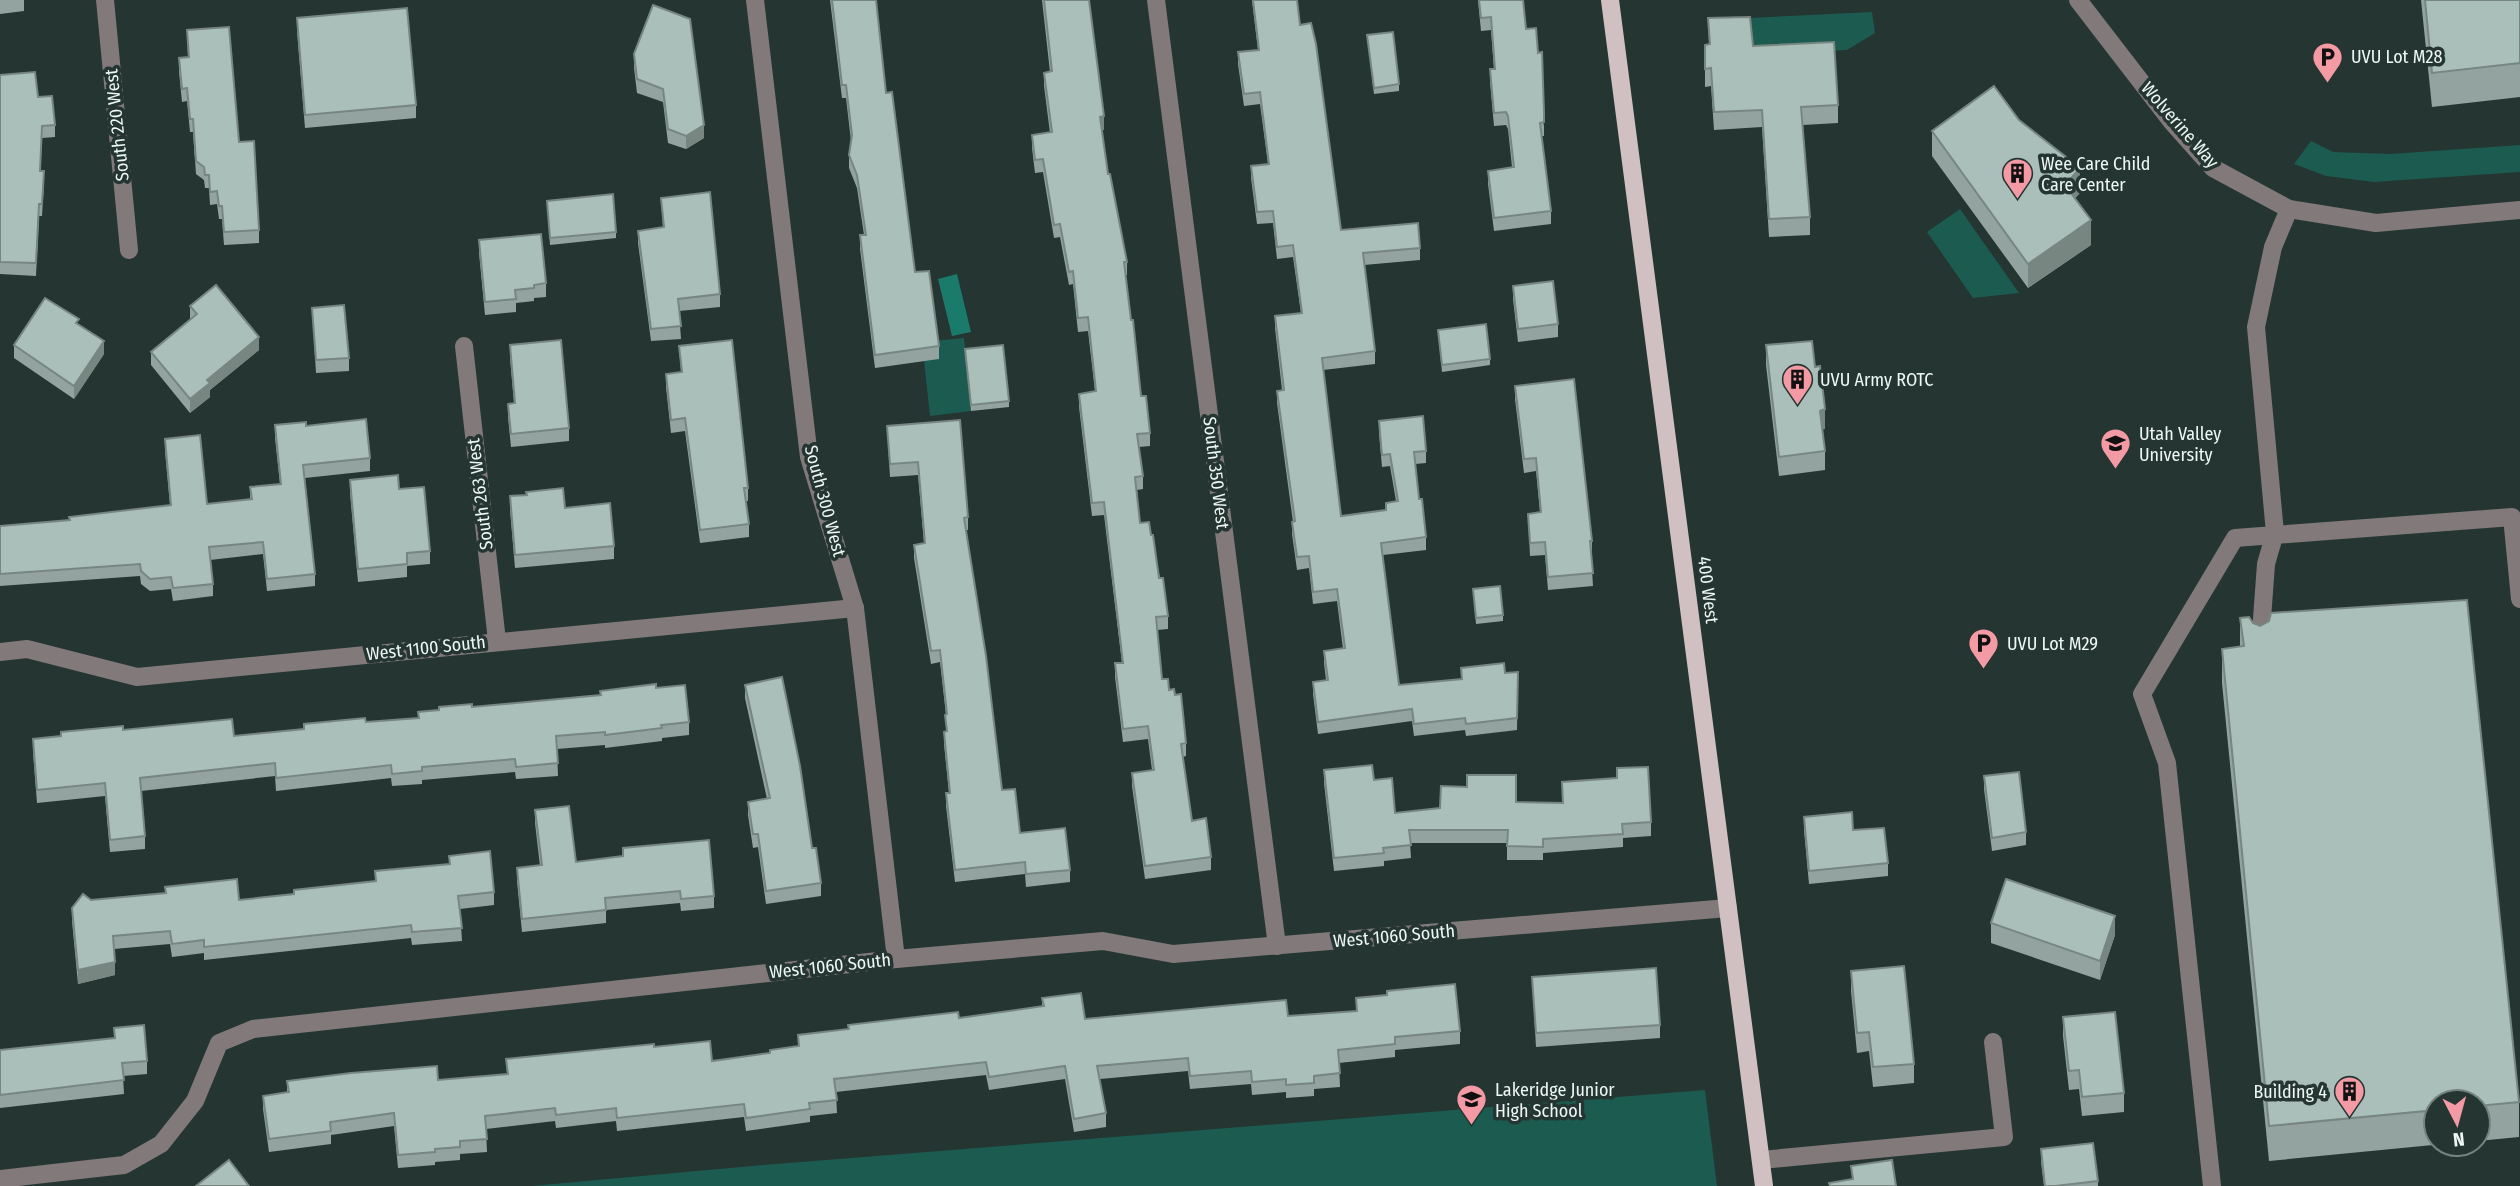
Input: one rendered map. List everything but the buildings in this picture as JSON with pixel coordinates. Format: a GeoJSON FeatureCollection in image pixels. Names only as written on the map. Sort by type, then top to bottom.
{"type":"FeatureCollection","features":[{"type":"Feature","properties":{"kind":"main road","name":"400 West"},"geometry":{"type":"LineString","coordinates":[[1610,0],[1764,1186]]}},
{"type":"Feature","properties":{"kind":"street","name":"South 220 West"},"geometry":{"type":"LineString","coordinates":[[105,0],[129,250]]}},
{"type":"Feature","properties":{"kind":"street","name":"South 300 West"},"geometry":{"type":"LineString","coordinates":[[755,0],[809,457],[855,608],[897,959]]}},
{"type":"Feature","properties":{"kind":"street","name":"South 350 West"},"geometry":{"type":"LineString","coordinates":[[1156,0],[1277,946]]}},
{"type":"Feature","properties":{"kind":"street","name":"Wolverine Way"},"geometry":{"type":"LineString","coordinates":[[2078,0],[2172,122],[2213,168],[2289,209],[2376,223],[2520,210]]}},
{"type":"Feature","properties":{"kind":"street"},"geometry":{"type":"LineString","coordinates":[[2260,649],[2266,564],[2275,533],[2256,327],[2273,247],[2289,209]]}},
{"type":"Feature","properties":{"kind":"street","name":"South 263 West"},"geometry":{"type":"LineString","coordinates":[[464,346],[497,641]]}},
{"type":"Feature","properties":{"kind":"street"},"geometry":{"type":"LineString","coordinates":[[2212,1186],[2166,762],[2142,694],[2235,538],[2512,517],[2520,599]]}},
{"type":"Feature","properties":{"kind":"street","name":"West 1100 South"},"geometry":{"type":"LineString","coordinates":[[0,652],[27,649],[137,677],[855,608]]}},
{"type":"Feature","properties":{"kind":"street","name":"West 1060 South"},"geometry":{"type":"LineString","coordinates":[[0,1179],[124,1165],[161,1144],[195,1101],[219,1043],[253,1029],[897,959],[1103,942],[1173,954],[1728,908]]}},
{"type":"Feature","properties":{"kind":"street"},"geometry":{"type":"LineString","coordinates":[[1761,1160],[2004,1137],[1993,1042]]}},
{"type":"Feature","properties":{"kind":"shaded area"},"geometry":{"type":"Polygon","coordinates":[[[1872,12],[1875,33],[1847,50],[1752,55],[1750,18],[1872,12]]]}},
{"type":"Feature","properties":{"kind":"shaded area"},"geometry":{"type":"Polygon","coordinates":[[[2311,141],[2333,152],[2390,154],[2520,145],[2520,172],[2374,182],[2326,176],[2294,164],[2311,141]]]}},
{"type":"Feature","properties":{"kind":"shaded area"},"geometry":{"type":"Polygon","coordinates":[[[1960,209],[2019,293],[1973,298],[1927,232],[1960,209]]]}},
{"type":"Feature","properties":{"kind":"shaded area"},"geometry":{"type":"Polygon","coordinates":[[[957,274],[971,332],[952,336],[938,279],[957,274]]]}},
{"type":"Feature","properties":{"kind":"shaded area"},"geometry":{"type":"Polygon","coordinates":[[[964,338],[971,411],[930,416],[922,342],[964,338]]]}},
{"type":"Feature","properties":{"kind":"shaded area","name":"Lakeridge Junior High School"},"geometry":{"type":"Polygon","coordinates":[[[1705,1090],[1717,1186],[531,1186],[763,1165],[1705,1090]]]}},
{"type":"Feature","properties":{"kind":"place","name":"UVU Lot M28"},"geometry":{"type":"Point","coordinates":[2328,84]}},
{"type":"Feature","properties":{"kind":"place","name":"Wee Care Child Care Center"},"geometry":{"type":"Point","coordinates":[2018,201]}},
{"type":"Feature","properties":{"kind":"place","name":"UVU Army ROTC"},"geometry":{"type":"Point","coordinates":[1797,407]}},
{"type":"Feature","properties":{"kind":"place","name":"Utah Valley University"},"geometry":{"type":"Point","coordinates":[2116,471]}},
{"type":"Feature","properties":{"kind":"place","name":"UVU Lot M29"},"geometry":{"type":"Point","coordinates":[1984,671]}},
{"type":"Feature","properties":{"kind":"place","name":"Building 4"},"geometry":{"type":"Point","coordinates":[2350,1119]}},
{"type":"Feature","properties":{"kind":"place","name":"Lakeridge Junior High School"},"geometry":{"type":"Point","coordinates":[1472,1127]}}]}
